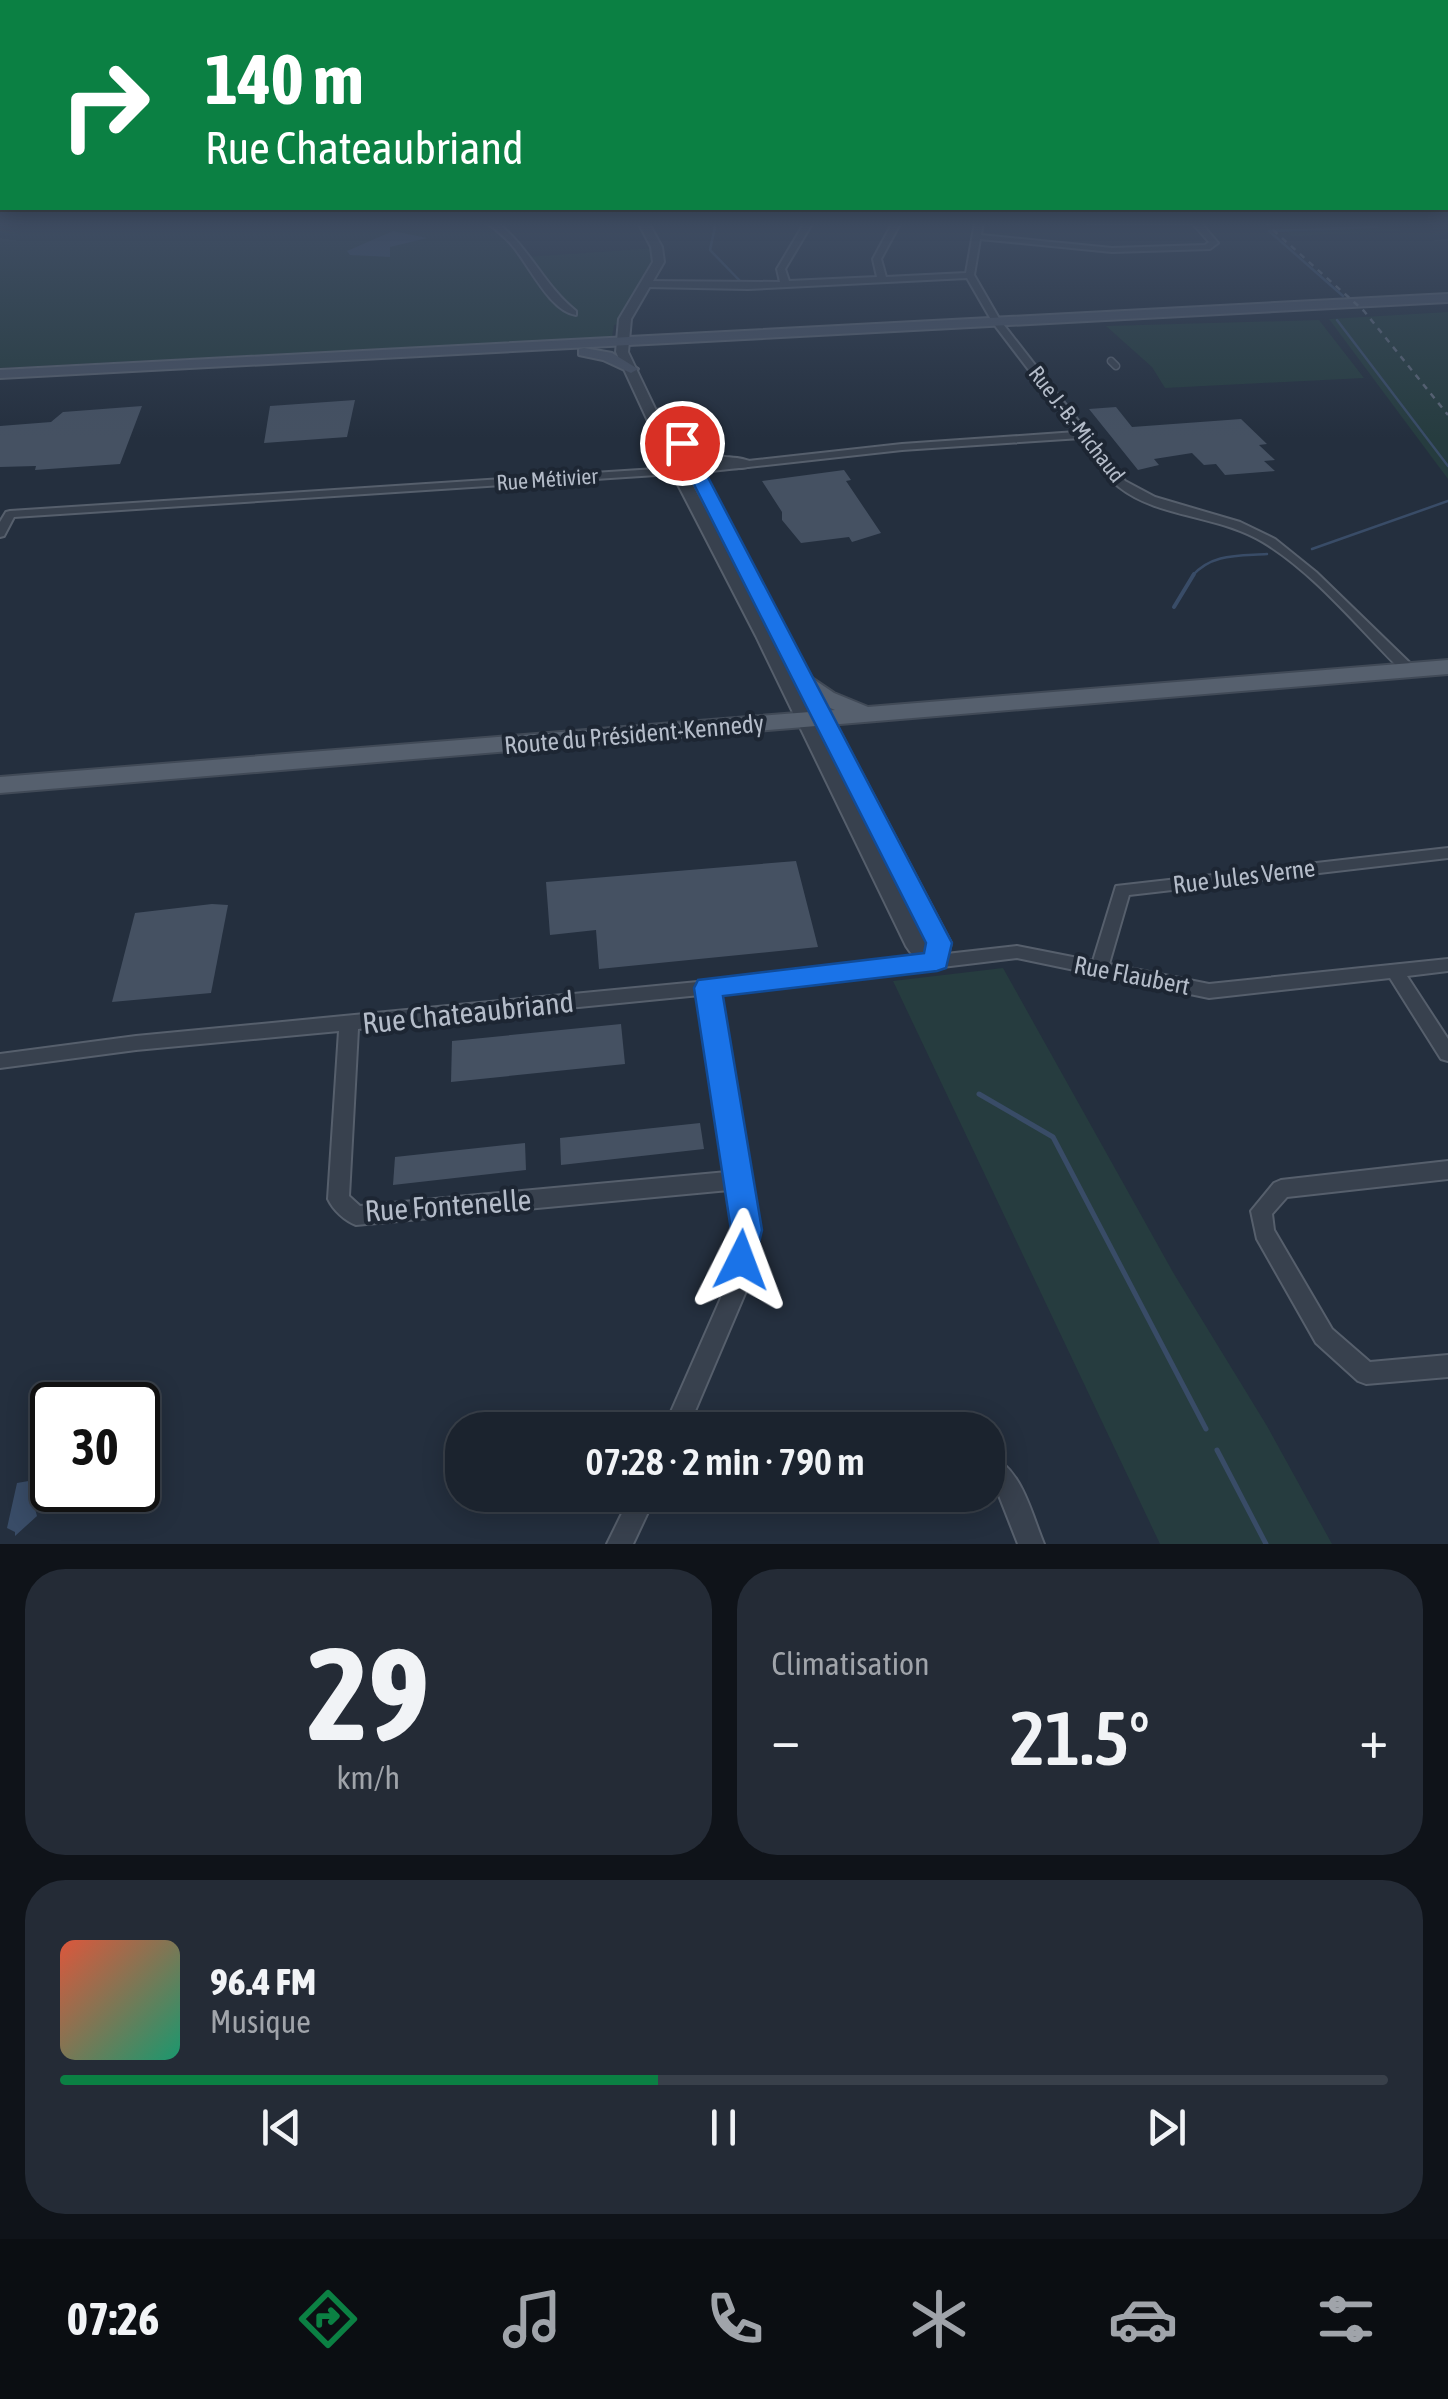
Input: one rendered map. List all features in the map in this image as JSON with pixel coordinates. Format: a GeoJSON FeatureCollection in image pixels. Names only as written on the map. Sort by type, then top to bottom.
{"type":"FeatureCollection","features":[{"type":"Feature","properties":{"kind":"main road"},"geometry":{"type":"LineString","coordinates":[[0,377],[1448,301]]}},
{"type":"Feature","properties":{"kind":"main road"},"geometry":{"type":"LineString","coordinates":[[636,323],[658,335],[690,338]]}},
{"type":"Feature","properties":{"kind":"main road"},"geometry":{"type":"LineString","coordinates":[[0,377],[998,324]]}},
{"type":"Feature","properties":{"kind":"main road"},"geometry":{"type":"LineString","coordinates":[[561,350],[608,356],[631,369]]}},
{"type":"Feature","properties":{"kind":"main road","name":"Route du Président-Kennedy"},"geometry":{"type":"LineString","coordinates":[[0,786],[1448,667]]}},
{"type":"Feature","properties":{"kind":"main road"},"geometry":{"type":"LineString","coordinates":[[803,680],[835,703],[874,714]]}},
{"type":"Feature","properties":{"kind":"street"},"geometry":{"type":"LineString","coordinates":[[552,294],[573,313]]}},
{"type":"Feature","properties":{"kind":"street"},"geometry":{"type":"LineString","coordinates":[[642,294],[627,309],[631,369],[815,719],[918,946],[937,961]]}},
{"type":"Feature","properties":{"kind":"street"},"geometry":{"type":"LineString","coordinates":[[648,294],[628,344],[682,443],[686,470],[707,493],[803,680],[815,719]]}},
{"type":"Feature","properties":{"kind":"street","name":"Rue J.-B.-Michaud"},"geometry":{"type":"LineString","coordinates":[[981,294],[998,324],[1131,490],[1268,539],[1409,670]]}},
{"type":"Feature","properties":{"kind":"street","name":"Rue Métivier"},"geometry":{"type":"LineString","coordinates":[[0,533],[10,514],[686,470],[902,447],[1084,436]]}},
{"type":"Feature","properties":{"kind":"street"},"geometry":{"type":"LineString","coordinates":[[682,443],[707,460],[748,464]]}},
{"type":"Feature","properties":{"kind":"street"},"geometry":{"type":"LineString","coordinates":[[707,493],[717,476],[748,464]]}},
{"type":"Feature","properties":{"kind":"street","name":"Rue Jules Verne"},"geometry":{"type":"LineString","coordinates":[[1099,969],[1122,890],[1448,853]]}},
{"type":"Feature","properties":{"kind":"street","name":"Rue Flaubert"},"geometry":{"type":"LineString","coordinates":[[937,961],[1017,952],[1210,991],[1448,966]]}},
{"type":"Feature","properties":{"kind":"street","name":"Rue Chateaubriand"},"geometry":{"type":"LineString","coordinates":[[0,1061],[937,961]]}},
{"type":"Feature","properties":{"kind":"street"},"geometry":{"type":"LineString","coordinates":[[1395,972],[1448,1054]]}},
{"type":"Feature","properties":{"kind":"street"},"geometry":{"type":"LineString","coordinates":[[683,1412],[735,1291],[746,1230],[708,988]]}},
{"type":"Feature","properties":{"kind":"street","name":"Rue Fontenelle"},"geometry":{"type":"LineString","coordinates":[[349,1024],[338,1200],[356,1216],[738,1180]]}},
{"type":"Feature","properties":{"kind":"street"},"geometry":{"type":"LineString","coordinates":[[1448,1170],[1281,1189],[1261,1211],[1264,1232],[1324,1336],[1366,1372],[1448,1366]]}},
{"type":"Feature","properties":{"kind":"street"},"geometry":{"type":"LineString","coordinates":[[1005,1483],[1031,1544]]}},
{"type":"Feature","properties":{"kind":"street"},"geometry":{"type":"LineString","coordinates":[[620,1544],[636,1512]]}},
{"type":"Feature","properties":{"kind":"green space"},"geometry":{"type":"Polygon","coordinates":[[[0,294],[640,294],[622,324],[614,325],[612,337],[0,368],[0,294]]]}},
{"type":"Feature","properties":{"kind":"green space"},"geometry":{"type":"Polygon","coordinates":[[[1448,312],[1448,479],[1329,319],[1448,312]]]}},
{"type":"Feature","properties":{"kind":"green space"},"geometry":{"type":"Polygon","coordinates":[[[1319,320],[1364,378],[1165,388],[1152,367],[1106,326],[1319,320]]]}},
{"type":"Feature","properties":{"kind":"green space"},"geometry":{"type":"Polygon","coordinates":[[[1003,968],[1174,1274],[1267,1426],[1332,1544],[1160,1544],[893,981],[1003,968]]]}},
{"type":"Feature","properties":{"kind":"water"},"geometry":{"type":"Polygon","coordinates":[[[30,1481],[30,1512],[37,1516],[15,1536],[7,1528],[17,1483],[30,1481]]]}},
{"type":"Feature","properties":{"kind":"building"},"geometry":{"type":"Polygon","coordinates":[[[355,400],[347,437],[264,443],[270,406],[355,400]]]}},
{"type":"Feature","properties":{"kind":"building"},"geometry":{"type":"Polygon","coordinates":[[[142,406],[120,464],[35,470],[36,466],[0,467],[0,426],[51,422],[63,412],[142,406]]]}},
{"type":"Feature","properties":{"kind":"building"},"geometry":{"type":"Polygon","coordinates":[[[1116,407],[1132,427],[1241,419],[1267,444],[1259,445],[1275,460],[1264,461],[1275,471],[1225,475],[1216,464],[1204,465],[1192,453],[1154,459],[1159,465],[1138,470],[1089,409],[1116,407]]]}},
{"type":"Feature","properties":{"kind":"building"},"geometry":{"type":"Polygon","coordinates":[[[844,470],[851,480],[846,481],[881,533],[852,542],[849,537],[801,543],[782,520],[782,512],[762,481],[844,470]]]}},
{"type":"Feature","properties":{"kind":"building"},"geometry":{"type":"Polygon","coordinates":[[[796,861],[818,947],[599,969],[596,930],[550,935],[546,882],[796,861]]]}},
{"type":"Feature","properties":{"kind":"building"},"geometry":{"type":"Polygon","coordinates":[[[228,905],[211,993],[112,1002],[135,913],[228,905]]]}},
{"type":"Feature","properties":{"kind":"building"},"geometry":{"type":"Polygon","coordinates":[[[621,1024],[625,1064],[451,1082],[452,1041],[621,1024]]]}},
{"type":"Feature","properties":{"kind":"building"},"geometry":{"type":"Polygon","coordinates":[[[700,1123],[704,1149],[561,1165],[560,1138],[700,1123]]]}},
{"type":"Feature","properties":{"kind":"building"},"geometry":{"type":"Polygon","coordinates":[[[525,1143],[526,1170],[393,1185],[395,1157],[525,1143]]]}},
{"type":"Feature","properties":{"kind":"waterway"},"geometry":{"type":"LineString","coordinates":[[1337,320],[1448,466]]}},
{"type":"Feature","properties":{"kind":"waterway"},"geometry":{"type":"LineString","coordinates":[[1312,549],[1448,501]]}},
{"type":"Feature","properties":{"kind":"waterway"},"geometry":{"type":"LineString","coordinates":[[1194,575],[1217,559],[1267,554]]}},
{"type":"Feature","properties":{"kind":"waterway"},"geometry":{"type":"LineString","coordinates":[[1174,607],[1194,575]]}},
{"type":"Feature","properties":{"kind":"waterway"},"geometry":{"type":"LineString","coordinates":[[979,1094],[1053,1137],[1206,1429]]}},
{"type":"Feature","properties":{"kind":"waterway"},"geometry":{"type":"LineString","coordinates":[[1217,1450],[1266,1544]]}},
{"type":"Feature","properties":{"kind":"railway"},"geometry":{"type":"LineString","coordinates":[[1345,294],[1364,311],[1448,415]]}},
{"type":"Feature","properties":{"kind":"route"},"geometry":{"type":"LineString","coordinates":[[682,443],[939,943],[937,961],[708,988],[746,1230],[741,1260]]}}]}
